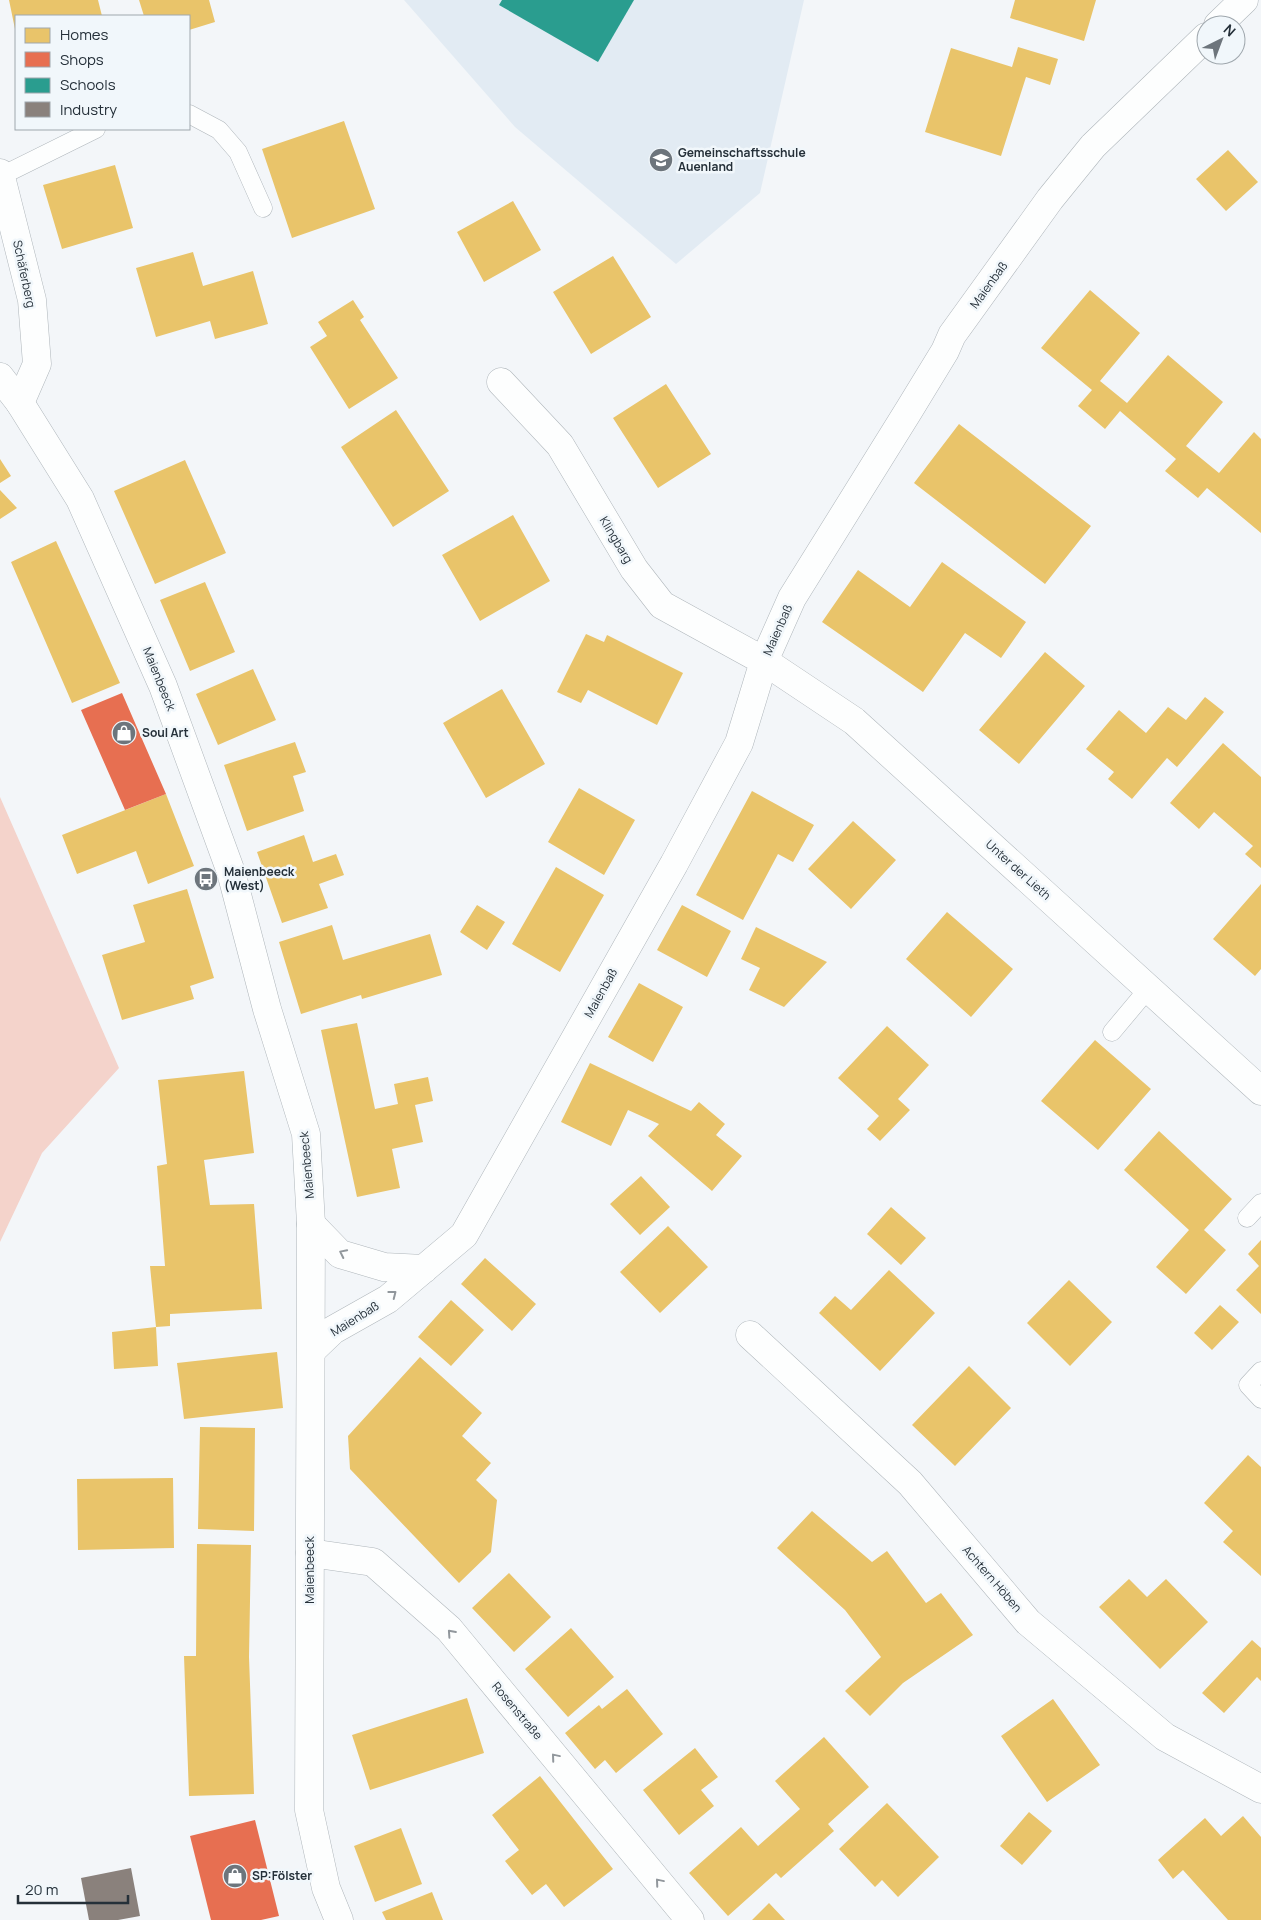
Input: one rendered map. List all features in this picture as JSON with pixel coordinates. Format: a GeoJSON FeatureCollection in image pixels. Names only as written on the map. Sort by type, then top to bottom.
{"type":"FeatureCollection","features":[{"type":"Feature","properties":{"kind":"street"},"geometry":{"type":"LineString","coordinates":[[1228,15],[1244,0]]}},
{"type":"Feature","properties":{"kind":"street","name":"Maienbaß"},"geometry":{"type":"LineString","coordinates":[[311,1351],[333,1330],[388,1299],[464,1235],[674,864],[739,743],[764,661],[792,598],[910,410],[945,351],[952,335],[1050,199],[1093,146],[1196,47]]}},
{"type":"Feature","properties":{"kind":"street","name":"Schäferberg"},"geometry":{"type":"LineString","coordinates":[[0,174],[32,300],[37,364],[20,403]]}},
{"type":"Feature","properties":{"kind":"street","name":"Maienbeeck"},"geometry":{"type":"LineString","coordinates":[[0,377],[20,403],[84,508],[163,686],[231,872],[268,1009],[306,1134],[311,1224],[309,1810],[326,1888],[339,1920]]}},
{"type":"Feature","properties":{"kind":"street","name":"Klingbarg"},"geometry":{"type":"LineString","coordinates":[[501,382],[560,445],[634,569],[662,605],[764,661]]}},
{"type":"Feature","properties":{"kind":"street","name":"Unter der Lieth"},"geometry":{"type":"LineString","coordinates":[[764,661],[854,721],[1261,1092]]}},
{"type":"Feature","properties":{"kind":"street"},"geometry":{"type":"LineString","coordinates":[[311,1224],[340,1254],[384,1268],[424,1269]]}},
{"type":"Feature","properties":{"kind":"street","name":"Achtern Höben"},"geometry":{"type":"LineString","coordinates":[[750,1335],[910,1483],[1028,1622],[1164,1737],[1261,1789]]}},
{"type":"Feature","properties":{"kind":"street","name":"Rosenstraße"},"geometry":{"type":"LineString","coordinates":[[310,1553],[373,1562],[449,1629],[690,1920]]}},
{"type":"Feature","properties":{"kind":"lane"},"geometry":{"type":"LineString","coordinates":[[190,115],[219,130],[238,152],[264,208]]}},
{"type":"Feature","properties":{"kind":"lane"},"geometry":{"type":"LineString","coordinates":[[0,174],[94,130]]}},
{"type":"Feature","properties":{"kind":"lane"},"geometry":{"type":"LineString","coordinates":[[1112,1032],[1148,988]]}},
{"type":"Feature","properties":{"kind":"lane"},"geometry":{"type":"LineString","coordinates":[[1247,1218],[1261,1203]]}},
{"type":"Feature","properties":{"kind":"lane"},"geometry":{"type":"LineString","coordinates":[[1261,1371],[1248,1385],[1261,1399]]}},
{"type":"Feature","properties":{"kind":"shaded area","name":"Gemeinschaftsschule Auenland"},"geometry":{"type":"Polygon","coordinates":[[[404,0],[804,0],[760,193],[676,264],[515,127],[404,0]]]}},
{"type":"Feature","properties":{"kind":"shaded area"},"geometry":{"type":"Polygon","coordinates":[[[0,797],[119,1068],[42,1153],[0,1242],[0,797]]]}},
{"type":"Feature","properties":{"kind":"building: Homes"},"geometry":{"type":"Polygon","coordinates":[[[9,0],[98,0],[102,15],[15,15],[15,29],[9,0]]]}},
{"type":"Feature","properties":{"kind":"building: Homes"},"geometry":{"type":"Polygon","coordinates":[[[139,0],[209,0],[215,22],[190,30],[190,15],[144,15],[139,0]]]}},
{"type":"Feature","properties":{"kind":"building: Homes"},"geometry":{"type":"Polygon","coordinates":[[[1015,0],[1096,0],[1084,41],[1010,18],[1015,0]]]}},
{"type":"Feature","properties":{"kind":"building: Homes"},"geometry":{"type":"Polygon","coordinates":[[[1018,47],[1058,59],[1050,85],[1026,77],[1001,156],[925,132],[951,48],[1012,67],[1018,47]]]}},
{"type":"Feature","properties":{"kind":"building: Homes"},"geometry":{"type":"Polygon","coordinates":[[[344,121],[375,209],[292,238],[262,149],[344,121]]]}},
{"type":"Feature","properties":{"kind":"building: Homes"},"geometry":{"type":"Polygon","coordinates":[[[1228,150],[1258,182],[1226,211],[1196,179],[1228,150]]]}},
{"type":"Feature","properties":{"kind":"building: Homes"},"geometry":{"type":"Polygon","coordinates":[[[115,165],[133,228],[62,249],[43,185],[115,165]]]}},
{"type":"Feature","properties":{"kind":"building: Homes"},"geometry":{"type":"Polygon","coordinates":[[[513,201],[541,250],[484,282],[457,232],[513,201]]]}},
{"type":"Feature","properties":{"kind":"building: Homes"},"geometry":{"type":"Polygon","coordinates":[[[193,252],[203,286],[253,271],[268,324],[215,339],[210,321],[156,337],[136,268],[193,252]]]}},
{"type":"Feature","properties":{"kind":"building: Homes"},"geometry":{"type":"Polygon","coordinates":[[[613,256],[651,317],[591,354],[553,292],[613,256]]]}},
{"type":"Feature","properties":{"kind":"building: Homes"},"geometry":{"type":"Polygon","coordinates":[[[1090,290],[1140,333],[1100,381],[1127,403],[1168,355],[1223,402],[1186,446],[1219,473],[1254,432],[1261,439],[1261,533],[1207,488],[1198,498],[1165,471],[1176,459],[1120,411],[1105,429],[1078,406],[1092,390],[1041,348],[1090,290]]]}},
{"type":"Feature","properties":{"kind":"building: Homes"},"geometry":{"type":"Polygon","coordinates":[[[353,300],[364,317],[360,320],[398,378],[349,409],[310,347],[327,336],[318,322],[353,300]]]}},
{"type":"Feature","properties":{"kind":"building: Homes"},"geometry":{"type":"Polygon","coordinates":[[[666,384],[711,454],[658,488],[613,418],[666,384]]]}},
{"type":"Feature","properties":{"kind":"building: Homes"},"geometry":{"type":"Polygon","coordinates":[[[396,410],[449,491],[393,527],[341,447],[396,410]]]}},
{"type":"Feature","properties":{"kind":"building: Homes"},"geometry":{"type":"Polygon","coordinates":[[[959,424],[1091,526],[1045,584],[914,483],[959,424]]]}},
{"type":"Feature","properties":{"kind":"building: Homes"},"geometry":{"type":"Polygon","coordinates":[[[0,459],[11,476],[0,483],[0,459]]]}},
{"type":"Feature","properties":{"kind":"building: Homes"},"geometry":{"type":"Polygon","coordinates":[[[185,460],[226,553],[155,584],[114,491],[185,460]]]}},
{"type":"Feature","properties":{"kind":"building: Homes"},"geometry":{"type":"Polygon","coordinates":[[[0,490],[17,508],[0,519],[0,490]]]}},
{"type":"Feature","properties":{"kind":"building: Homes"},"geometry":{"type":"Polygon","coordinates":[[[513,515],[550,581],[480,621],[442,555],[513,515]]]}},
{"type":"Feature","properties":{"kind":"building: Homes"},"geometry":{"type":"Polygon","coordinates":[[[56,541],[120,683],[72,703],[11,562],[56,541]]]}},
{"type":"Feature","properties":{"kind":"building: Homes"},"geometry":{"type":"Polygon","coordinates":[[[942,562],[1026,622],[1001,658],[965,633],[923,692],[822,622],[858,570],[910,607],[942,562]]]}},
{"type":"Feature","properties":{"kind":"building: Homes"},"geometry":{"type":"Polygon","coordinates":[[[205,582],[235,652],[190,671],[160,600],[205,582]]]}},
{"type":"Feature","properties":{"kind":"building: Homes"},"geometry":{"type":"Polygon","coordinates":[[[586,634],[604,642],[607,635],[683,673],[657,725],[588,690],[581,703],[557,692],[586,634]]]}},
{"type":"Feature","properties":{"kind":"building: Homes"},"geometry":{"type":"Polygon","coordinates":[[[1045,652],[1085,686],[1019,764],[979,730],[1045,652]]]}},
{"type":"Feature","properties":{"kind":"building: Homes"},"geometry":{"type":"Polygon","coordinates":[[[253,669],[276,720],[218,745],[196,694],[253,669]]]}},
{"type":"Feature","properties":{"kind":"building: Homes"},"geometry":{"type":"Polygon","coordinates":[[[502,689],[545,764],[486,798],[443,723],[502,689]]]}},
{"type":"Feature","properties":{"kind":"building: Homes"},"geometry":{"type":"Polygon","coordinates":[[[1205,697],[1224,712],[1177,767],[1167,758],[1132,799],[1108,779],[1114,772],[1086,749],[1119,710],[1146,733],[1168,707],[1186,720],[1205,697]]]}},
{"type":"Feature","properties":{"kind":"building: Homes"},"geometry":{"type":"Polygon","coordinates":[[[295,742],[306,772],[293,776],[304,811],[247,831],[224,765],[295,742]]]}},
{"type":"Feature","properties":{"kind":"building: Homes"},"geometry":{"type":"Polygon","coordinates":[[[1223,743],[1261,777],[1261,868],[1245,854],[1253,846],[1214,812],[1199,829],[1170,803],[1223,743]]]}},
{"type":"Feature","properties":{"kind":"building: Homes"},"geometry":{"type":"Polygon","coordinates":[[[579,788],[635,820],[604,875],[548,842],[579,788]]]}},
{"type":"Feature","properties":{"kind":"building: Homes"},"geometry":{"type":"Polygon","coordinates":[[[752,791],[814,825],[793,862],[778,854],[743,920],[696,895],[752,791]]]}},
{"type":"Feature","properties":{"kind":"building: Homes"},"geometry":{"type":"Polygon","coordinates":[[[166,794],[194,866],[148,884],[136,851],[77,874],[62,835],[166,794]]]}},
{"type":"Feature","properties":{"kind":"building: Homes"},"geometry":{"type":"Polygon","coordinates":[[[853,821],[896,860],[851,909],[808,869],[853,821]]]}},
{"type":"Feature","properties":{"kind":"building: Homes"},"geometry":{"type":"Polygon","coordinates":[[[304,835],[313,862],[336,854],[344,875],[319,884],[328,908],[282,923],[257,852],[304,835]]]}},
{"type":"Feature","properties":{"kind":"building: Homes"},"geometry":{"type":"Polygon","coordinates":[[[556,867],[604,895],[560,972],[512,944],[556,867]]]}},
{"type":"Feature","properties":{"kind":"building: Homes"},"geometry":{"type":"Polygon","coordinates":[[[1261,884],[1261,969],[1255,976],[1213,939],[1261,884]]]}},
{"type":"Feature","properties":{"kind":"building: Homes"},"geometry":{"type":"Polygon","coordinates":[[[187,889],[214,978],[190,986],[194,999],[122,1020],[102,955],[145,942],[133,905],[187,889]]]}},
{"type":"Feature","properties":{"kind":"building: Homes"},"geometry":{"type":"Polygon","coordinates":[[[477,905],[505,922],[487,950],[460,932],[477,905]]]}},
{"type":"Feature","properties":{"kind":"building: Homes"},"geometry":{"type":"Polygon","coordinates":[[[682,905],[731,931],[707,977],[657,950],[682,905]]]}},
{"type":"Feature","properties":{"kind":"building: Homes"},"geometry":{"type":"Polygon","coordinates":[[[947,912],[1013,969],[971,1017],[906,959],[947,912]]]}},
{"type":"Feature","properties":{"kind":"building: Homes"},"geometry":{"type":"Polygon","coordinates":[[[332,925],[343,960],[430,934],[442,975],[362,999],[361,995],[301,1014],[279,942],[332,925]]]}},
{"type":"Feature","properties":{"kind":"building: Homes"},"geometry":{"type":"Polygon","coordinates":[[[756,927],[827,962],[784,1007],[749,990],[760,968],[741,959],[756,927]]]}},
{"type":"Feature","properties":{"kind":"building: Homes"},"geometry":{"type":"Polygon","coordinates":[[[639,983],[683,1007],[653,1062],[608,1037],[639,983]]]}},
{"type":"Feature","properties":{"kind":"building: Homes"},"geometry":{"type":"Polygon","coordinates":[[[357,1023],[375,1109],[398,1104],[394,1084],[428,1077],[433,1101],[415,1105],[423,1142],[392,1149],[400,1188],[357,1197],[321,1030],[357,1023]]]}},
{"type":"Feature","properties":{"kind":"building: Homes"},"geometry":{"type":"Polygon","coordinates":[[[887,1026],[929,1065],[898,1099],[910,1110],[880,1141],[867,1129],[879,1116],[838,1078],[887,1026]]]}},
{"type":"Feature","properties":{"kind":"building: Homes"},"geometry":{"type":"Polygon","coordinates":[[[1095,1040],[1151,1089],[1098,1150],[1041,1101],[1095,1040]]]}},
{"type":"Feature","properties":{"kind":"building: Homes"},"geometry":{"type":"Polygon","coordinates":[[[590,1063],[691,1111],[699,1102],[725,1124],[716,1135],[742,1156],[712,1191],[648,1136],[659,1124],[628,1110],[611,1146],[561,1122],[590,1063]]]}},
{"type":"Feature","properties":{"kind":"building: Homes"},"geometry":{"type":"Polygon","coordinates":[[[244,1071],[254,1153],[204,1160],[210,1205],[254,1204],[262,1309],[170,1314],[170,1326],[156,1327],[150,1266],[165,1266],[157,1166],[167,1164],[158,1080],[244,1071]]]}},
{"type":"Feature","properties":{"kind":"building: Homes"},"geometry":{"type":"Polygon","coordinates":[[[1159,1131],[1232,1199],[1204,1230],[1226,1250],[1186,1294],[1156,1267],[1189,1230],[1124,1170],[1159,1131]]]}},
{"type":"Feature","properties":{"kind":"building: Homes"},"geometry":{"type":"Polygon","coordinates":[[[641,1176],[670,1207],[640,1235],[610,1204],[641,1176]]]}},
{"type":"Feature","properties":{"kind":"building: Homes"},"geometry":{"type":"Polygon","coordinates":[[[891,1207],[926,1238],[901,1265],[867,1234],[891,1207]]]}},
{"type":"Feature","properties":{"kind":"building: Homes"},"geometry":{"type":"Polygon","coordinates":[[[668,1226],[708,1267],[660,1313],[620,1272],[668,1226]]]}},
{"type":"Feature","properties":{"kind":"building: Homes"},"geometry":{"type":"Polygon","coordinates":[[[1261,1240],[1261,1314],[1236,1290],[1259,1266],[1248,1254],[1261,1240]]]}},
{"type":"Feature","properties":{"kind":"building: Homes"},"geometry":{"type":"Polygon","coordinates":[[[485,1258],[536,1304],[512,1331],[461,1284],[485,1258]]]}},
{"type":"Feature","properties":{"kind":"building: Homes"},"geometry":{"type":"Polygon","coordinates":[[[889,1270],[935,1313],[880,1371],[819,1313],[835,1296],[851,1310],[889,1270]]]}},
{"type":"Feature","properties":{"kind":"building: Homes"},"geometry":{"type":"Polygon","coordinates":[[[1069,1280],[1112,1322],[1070,1366],[1027,1323],[1069,1280]]]}},
{"type":"Feature","properties":{"kind":"building: Homes"},"geometry":{"type":"Polygon","coordinates":[[[451,1300],[484,1330],[451,1366],[418,1337],[451,1300]]]}},
{"type":"Feature","properties":{"kind":"building: Homes"},"geometry":{"type":"Polygon","coordinates":[[[1220,1305],[1239,1322],[1212,1350],[1194,1333],[1220,1305]]]}},
{"type":"Feature","properties":{"kind":"building: Homes"},"geometry":{"type":"Polygon","coordinates":[[[156,1327],[158,1366],[114,1369],[112,1332],[156,1327]]]}},
{"type":"Feature","properties":{"kind":"building: Homes"},"geometry":{"type":"Polygon","coordinates":[[[277,1352],[283,1408],[184,1419],[177,1363],[277,1352]]]}},
{"type":"Feature","properties":{"kind":"building: Homes"},"geometry":{"type":"Polygon","coordinates":[[[420,1357],[482,1413],[462,1436],[491,1463],[476,1480],[497,1500],[491,1552],[459,1583],[350,1469],[348,1436],[420,1357]]]}},
{"type":"Feature","properties":{"kind":"building: Homes"},"geometry":{"type":"Polygon","coordinates":[[[969,1366],[1011,1408],[955,1466],[912,1425],[969,1366]]]}},
{"type":"Feature","properties":{"kind":"building: Homes"},"geometry":{"type":"Polygon","coordinates":[[[200,1427],[255,1428],[254,1531],[198,1529],[200,1427]]]}},
{"type":"Feature","properties":{"kind":"building: Homes"},"geometry":{"type":"Polygon","coordinates":[[[1248,1455],[1261,1467],[1261,1576],[1223,1542],[1233,1531],[1204,1503],[1248,1455]]]}},
{"type":"Feature","properties":{"kind":"building: Homes"},"geometry":{"type":"Polygon","coordinates":[[[173,1478],[174,1548],[78,1550],[77,1479],[173,1478]]]}},
{"type":"Feature","properties":{"kind":"building: Homes"},"geometry":{"type":"Polygon","coordinates":[[[812,1511],[872,1562],[887,1551],[926,1603],[941,1593],[973,1635],[903,1683],[870,1716],[845,1691],[881,1657],[845,1610],[777,1548],[812,1511]]]}},
{"type":"Feature","properties":{"kind":"building: Homes"},"geometry":{"type":"Polygon","coordinates":[[[197,1544],[251,1545],[249,1657],[254,1794],[189,1796],[184,1656],[196,1656],[197,1544]]]}},
{"type":"Feature","properties":{"kind":"building: Homes"},"geometry":{"type":"Polygon","coordinates":[[[509,1573],[551,1617],[514,1652],[472,1608],[509,1573]]]}},
{"type":"Feature","properties":{"kind":"building: Homes"},"geometry":{"type":"Polygon","coordinates":[[[1129,1579],[1147,1597],[1166,1579],[1208,1622],[1160,1669],[1099,1607],[1129,1579]]]}},
{"type":"Feature","properties":{"kind":"building: Homes"},"geometry":{"type":"Polygon","coordinates":[[[571,1628],[614,1677],[568,1717],[525,1669],[571,1628]]]}},
{"type":"Feature","properties":{"kind":"building: Homes"},"geometry":{"type":"Polygon","coordinates":[[[1252,1640],[1261,1648],[1261,1681],[1257,1677],[1224,1713],[1202,1693],[1252,1640]]]}},
{"type":"Feature","properties":{"kind":"building: Homes"},"geometry":{"type":"Polygon","coordinates":[[[627,1689],[663,1734],[616,1773],[605,1760],[595,1769],[565,1733],[599,1705],[602,1709],[627,1689]]]}},
{"type":"Feature","properties":{"kind":"building: Homes"},"geometry":{"type":"Polygon","coordinates":[[[467,1698],[484,1753],[370,1790],[352,1735],[467,1698]]]}},
{"type":"Feature","properties":{"kind":"building: Homes"},"geometry":{"type":"Polygon","coordinates":[[[1053,1699],[1100,1765],[1047,1802],[1001,1736],[1053,1699]]]}},
{"type":"Feature","properties":{"kind":"building: Homes"},"geometry":{"type":"Polygon","coordinates":[[[824,1737],[869,1787],[828,1824],[834,1831],[781,1878],[776,1873],[728,1916],[689,1873],[741,1827],[758,1846],[800,1809],[775,1781],[824,1737]]]}},
{"type":"Feature","properties":{"kind":"building: Homes"},"geometry":{"type":"Polygon","coordinates":[[[695,1748],[718,1777],[701,1790],[714,1806],[679,1835],[643,1790],[695,1748]]]}},
{"type":"Feature","properties":{"kind":"building: Homes"},"geometry":{"type":"Polygon","coordinates":[[[540,1776],[613,1869],[564,1907],[546,1884],[532,1895],[505,1861],[519,1850],[492,1815],[540,1776]]]}},
{"type":"Feature","properties":{"kind":"building: Homes"},"geometry":{"type":"Polygon","coordinates":[[[887,1803],[939,1857],[898,1897],[882,1880],[875,1887],[839,1849],[887,1803]]]}},
{"type":"Feature","properties":{"kind":"building: Homes"},"geometry":{"type":"Polygon","coordinates":[[[1029,1812],[1052,1831],[1022,1865],[1000,1846],[1029,1812]]]}},
{"type":"Feature","properties":{"kind":"building: Homes"},"geometry":{"type":"Polygon","coordinates":[[[1243,1816],[1261,1837],[1261,1920],[1228,1920],[1183,1870],[1173,1879],[1158,1860],[1205,1818],[1221,1836],[1243,1816]]]}},
{"type":"Feature","properties":{"kind":"building: Homes"},"geometry":{"type":"Polygon","coordinates":[[[401,1828],[422,1884],[375,1902],[354,1846],[401,1828]]]}},
{"type":"Feature","properties":{"kind":"building: Homes"},"geometry":{"type":"Polygon","coordinates":[[[432,1892],[443,1920],[386,1920],[382,1912],[432,1892]]]}},
{"type":"Feature","properties":{"kind":"building: Homes"},"geometry":{"type":"Polygon","coordinates":[[[769,1903],[785,1920],[752,1920],[769,1903]]]}},
{"type":"Feature","properties":{"kind":"building: Shops"},"geometry":{"type":"Polygon","coordinates":[[[122,693],[166,794],[125,810],[81,710],[122,693]]]}},
{"type":"Feature","properties":{"kind":"building: Shops","name":"SP:Fölster"},"geometry":{"type":"Polygon","coordinates":[[[255,1820],[279,1916],[261,1920],[211,1920],[190,1836],[255,1820]]]}},
{"type":"Feature","properties":{"kind":"building: Schools"},"geometry":{"type":"Polygon","coordinates":[[[502,0],[634,0],[598,62],[499,5],[502,0]]]}},
{"type":"Feature","properties":{"kind":"building: Industry"},"geometry":{"type":"Polygon","coordinates":[[[131,1868],[140,1916],[118,1920],[89,1920],[81,1878],[131,1868]]]}},
{"type":"Feature","properties":{"kind":"place","name":"Gemeinschaftsschule Auenland"},"geometry":{"type":"Point","coordinates":[661,160]}},
{"type":"Feature","properties":{"kind":"place","name":"Soul Art"},"geometry":{"type":"Point","coordinates":[124,733]}},
{"type":"Feature","properties":{"kind":"place","name":"Maienbeeck (West)"},"geometry":{"type":"Point","coordinates":[206,879]}},
{"type":"Feature","properties":{"kind":"place","name":"SP:Fölster"},"geometry":{"type":"Point","coordinates":[235,1876]}}]}
